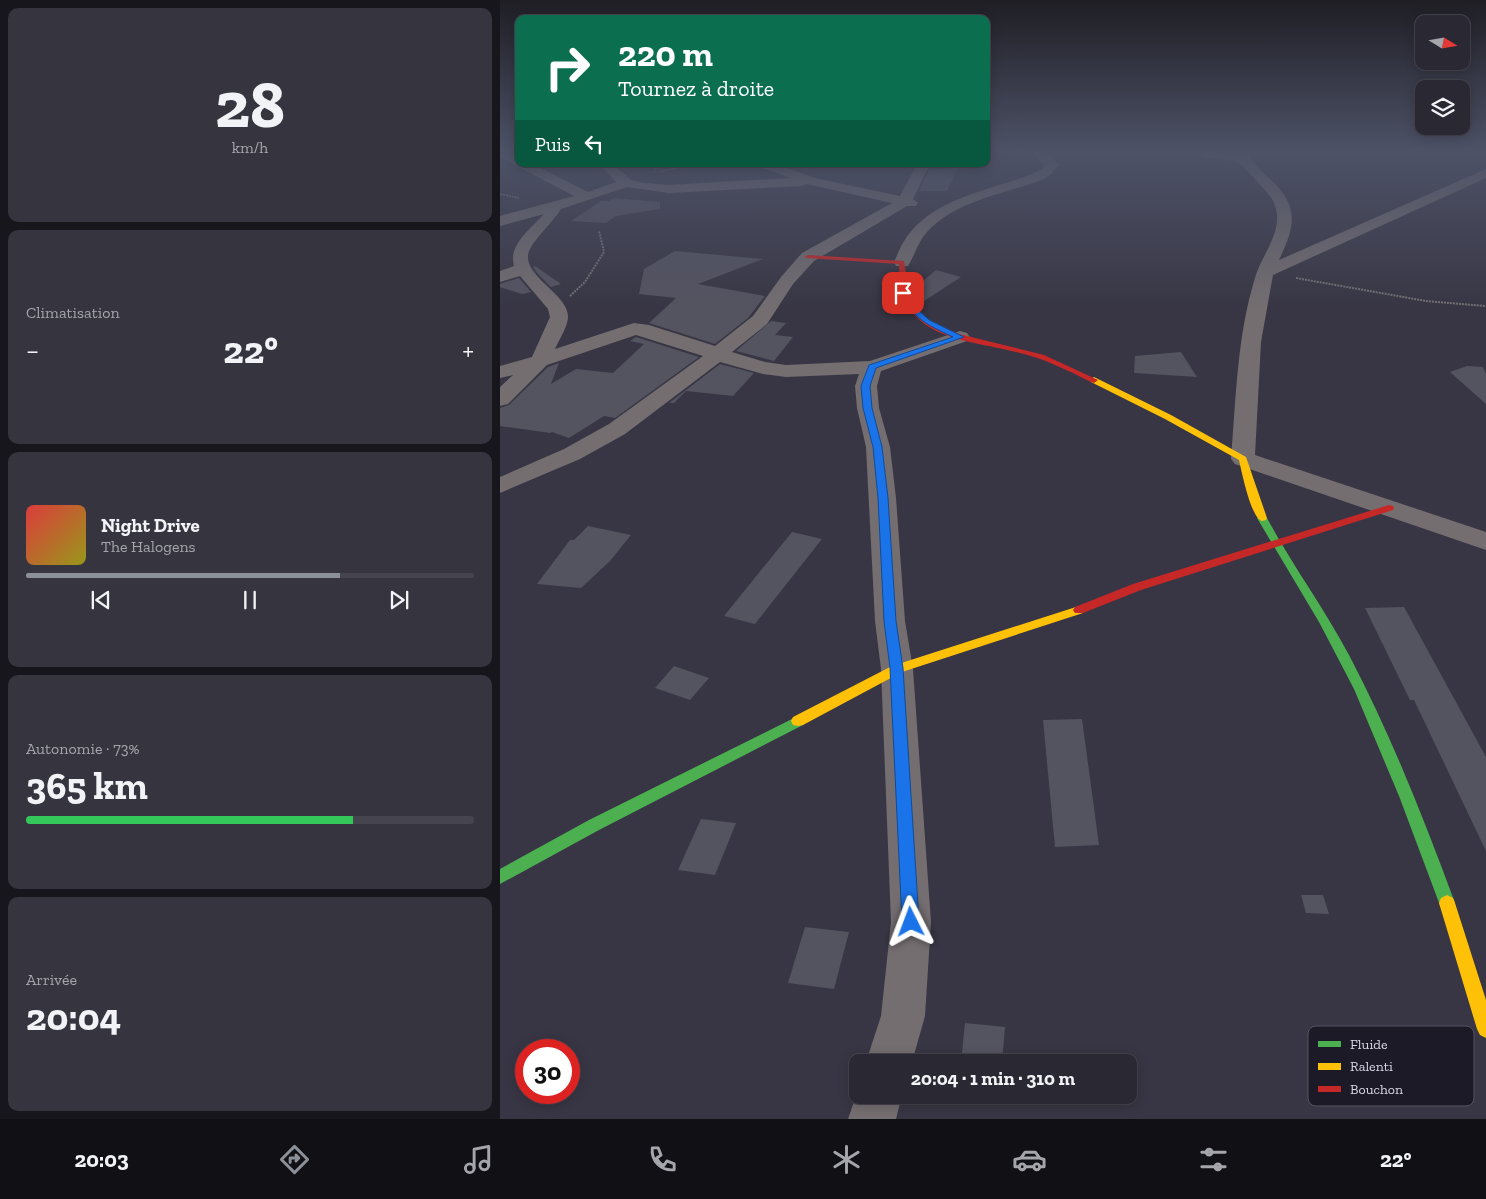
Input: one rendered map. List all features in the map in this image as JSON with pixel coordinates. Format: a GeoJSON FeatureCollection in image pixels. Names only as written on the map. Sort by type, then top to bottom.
{"type":"FeatureCollection","features":[{"type":"Feature","properties":{"kind":"street"},"geometry":{"type":"LineString","coordinates":[[500,221],[561,204]]}},
{"type":"Feature","properties":{"kind":"street"},"geometry":{"type":"LineString","coordinates":[[500,486],[572,454],[617,429],[760,320],[787,281],[808,257],[919,204]]}},
{"type":"Feature","properties":{"kind":"street"},"geometry":{"type":"LineString","coordinates":[[921,204],[950,208]]}},
{"type":"Feature","properties":{"kind":"street"},"geometry":{"type":"LineString","coordinates":[[960,204],[950,208],[914,236],[902,262],[903,293],[911,307],[926,322],[960,337],[1001,345],[1037,356],[1141,402],[1243,459],[1486,541]]}},
{"type":"Feature","properties":{"kind":"street"},"geometry":{"type":"LineString","coordinates":[[1281,204],[1285,217],[1281,236],[1265,272],[1251,345],[1243,459],[1251,493],[1261,517],[1276,544],[1332,635],[1378,731],[1436,869],[1486,1028]]}},
{"type":"Feature","properties":{"kind":"street"},"geometry":{"type":"LineString","coordinates":[[1265,272],[1416,204]]}},
{"type":"Feature","properties":{"kind":"street"},"geometry":{"type":"LineString","coordinates":[[500,399],[540,361],[559,317],[557,308],[523,269],[520,259],[522,248],[549,217],[555,206]]}},
{"type":"Feature","properties":{"kind":"street"},"geometry":{"type":"LineString","coordinates":[[808,257],[902,262]]}},
{"type":"Feature","properties":{"kind":"street"},"geometry":{"type":"LineString","coordinates":[[500,277],[523,269]]}},
{"type":"Feature","properties":{"kind":"street"},"geometry":{"type":"LineString","coordinates":[[500,372],[540,361],[625,332],[642,329],[763,368],[786,371],[872,367],[960,337]]}},
{"type":"Feature","properties":{"kind":"street"},"geometry":{"type":"LineString","coordinates":[[872,367],[866,386],[868,408],[878,447],[883,498],[890,621],[896,668],[911,922],[903,1016],[891,1054]]}},
{"type":"Feature","properties":{"kind":"street"},"geometry":{"type":"LineString","coordinates":[[500,877],[594,825],[723,760],[896,668],[1064,616],[1137,587],[1389,508]]}},
{"type":"Feature","properties":{"kind":"street"},"geometry":{"type":"LineString","coordinates":[[872,1119],[876,1104]]}},
{"type":"Feature","properties":{"kind":"path"},"geometry":{"type":"LineString","coordinates":[[557,308],[585,282],[604,252],[598,231]]}},
{"type":"Feature","properties":{"kind":"path"},"geometry":{"type":"LineString","coordinates":[[1265,272],[1426,302],[1486,306]]}},
{"type":"Feature","properties":{"kind":"building"},"geometry":{"type":"Polygon","coordinates":[[[596,204],[660,204],[660,209],[616,216],[606,223],[571,221],[596,204]]]}},
{"type":"Feature","properties":{"kind":"building"},"geometry":{"type":"Polygon","coordinates":[[[675,251],[763,259],[698,284],[765,296],[748,318],[715,344],[649,323],[676,298],[639,294],[644,269],[675,251]]]}},
{"type":"Feature","properties":{"kind":"building"},"geometry":{"type":"Polygon","coordinates":[[[535,266],[561,284],[551,287],[538,274],[533,267],[535,266]]]}},
{"type":"Feature","properties":{"kind":"building"},"geometry":{"type":"Polygon","coordinates":[[[936,270],[961,277],[921,303],[915,288],[936,270]]]}},
{"type":"Feature","properties":{"kind":"building"},"geometry":{"type":"Polygon","coordinates":[[[519,278],[531,292],[522,294],[500,287],[500,284],[519,278]]]}},
{"type":"Feature","properties":{"kind":"building"},"geometry":{"type":"Polygon","coordinates":[[[771,321],[786,323],[775,335],[793,337],[774,361],[736,351],[771,321]]]}},
{"type":"Feature","properties":{"kind":"building"},"geometry":{"type":"Polygon","coordinates":[[[636,337],[699,357],[615,418],[604,416],[569,438],[552,432],[500,426],[500,408],[509,405],[548,367],[559,363],[551,384],[576,369],[613,373],[644,344],[630,341],[636,337]]]}},
{"type":"Feature","properties":{"kind":"building"},"geometry":{"type":"Polygon","coordinates":[[[1181,352],[1197,377],[1134,373],[1135,356],[1181,352]]]}},
{"type":"Feature","properties":{"kind":"building"},"geometry":{"type":"Polygon","coordinates":[[[720,364],[754,373],[733,396],[686,391],[674,403],[669,403],[720,364]]]}},
{"type":"Feature","properties":{"kind":"building"},"geometry":{"type":"Polygon","coordinates":[[[1467,366],[1483,367],[1486,374],[1486,404],[1450,372],[1467,366]]]}},
{"type":"Feature","properties":{"kind":"building"},"geometry":{"type":"Polygon","coordinates":[[[588,526],[631,535],[610,561],[581,588],[537,584],[570,540],[574,540],[588,526]]]}},
{"type":"Feature","properties":{"kind":"building"},"geometry":{"type":"Polygon","coordinates":[[[792,532],[822,539],[755,624],[724,616],[792,532]]]}},
{"type":"Feature","properties":{"kind":"building"},"geometry":{"type":"Polygon","coordinates":[[[1404,607],[1486,757],[1486,851],[1414,700],[1410,700],[1365,608],[1404,607]]]}},
{"type":"Feature","properties":{"kind":"building"},"geometry":{"type":"Polygon","coordinates":[[[674,666],[709,678],[690,700],[655,688],[674,666]]]}},
{"type":"Feature","properties":{"kind":"building"},"geometry":{"type":"Polygon","coordinates":[[[1082,719],[1099,845],[1055,847],[1043,720],[1082,719]]]}},
{"type":"Feature","properties":{"kind":"building"},"geometry":{"type":"Polygon","coordinates":[[[701,819],[736,823],[715,875],[678,870],[701,819]]]}},
{"type":"Feature","properties":{"kind":"building"},"geometry":{"type":"Polygon","coordinates":[[[1301,895],[1323,895],[1329,914],[1306,913],[1301,895]]]}},
{"type":"Feature","properties":{"kind":"building"},"geometry":{"type":"Polygon","coordinates":[[[805,927],[849,932],[834,989],[788,983],[805,927]]]}},
{"type":"Feature","properties":{"kind":"building"},"geometry":{"type":"Polygon","coordinates":[[[965,1023],[1005,1027],[1003,1054],[962,1054],[965,1023]]]}},
{"type":"Feature","properties":{"kind":"traffic: fast"},"geometry":{"type":"LineString","coordinates":[[1262,518],[1325,622],[1360,689],[1407,796],[1447,903]]}},
{"type":"Feature","properties":{"kind":"traffic: fast"},"geometry":{"type":"LineString","coordinates":[[500,877],[594,825],[798,721]]}},
{"type":"Feature","properties":{"kind":"traffic: slow"},"geometry":{"type":"LineString","coordinates":[[1094,380],[1168,417],[1243,459],[1253,495],[1262,518]]}},
{"type":"Feature","properties":{"kind":"traffic: slow"},"geometry":{"type":"LineString","coordinates":[[798,721],[897,669],[1079,610]]}},
{"type":"Feature","properties":{"kind":"traffic: slow"},"geometry":{"type":"LineString","coordinates":[[1447,903],[1486,1029]]}},
{"type":"Feature","properties":{"kind":"traffic: jam"},"geometry":{"type":"LineString","coordinates":[[808,257],[902,262],[906,296],[914,310],[925,321],[940,330],[956,336],[1023,351],[1041,357],[1094,380]]}},
{"type":"Feature","properties":{"kind":"traffic: jam"},"geometry":{"type":"LineString","coordinates":[[1079,610],[1137,587],[1389,508]]}},
{"type":"Feature","properties":{"kind":"route"},"geometry":{"type":"LineString","coordinates":[[903,293],[911,307],[926,322],[960,337],[872,367],[866,386],[868,408],[878,447],[883,498],[890,621],[896,668],[904,787],[911,922]]}}]}
